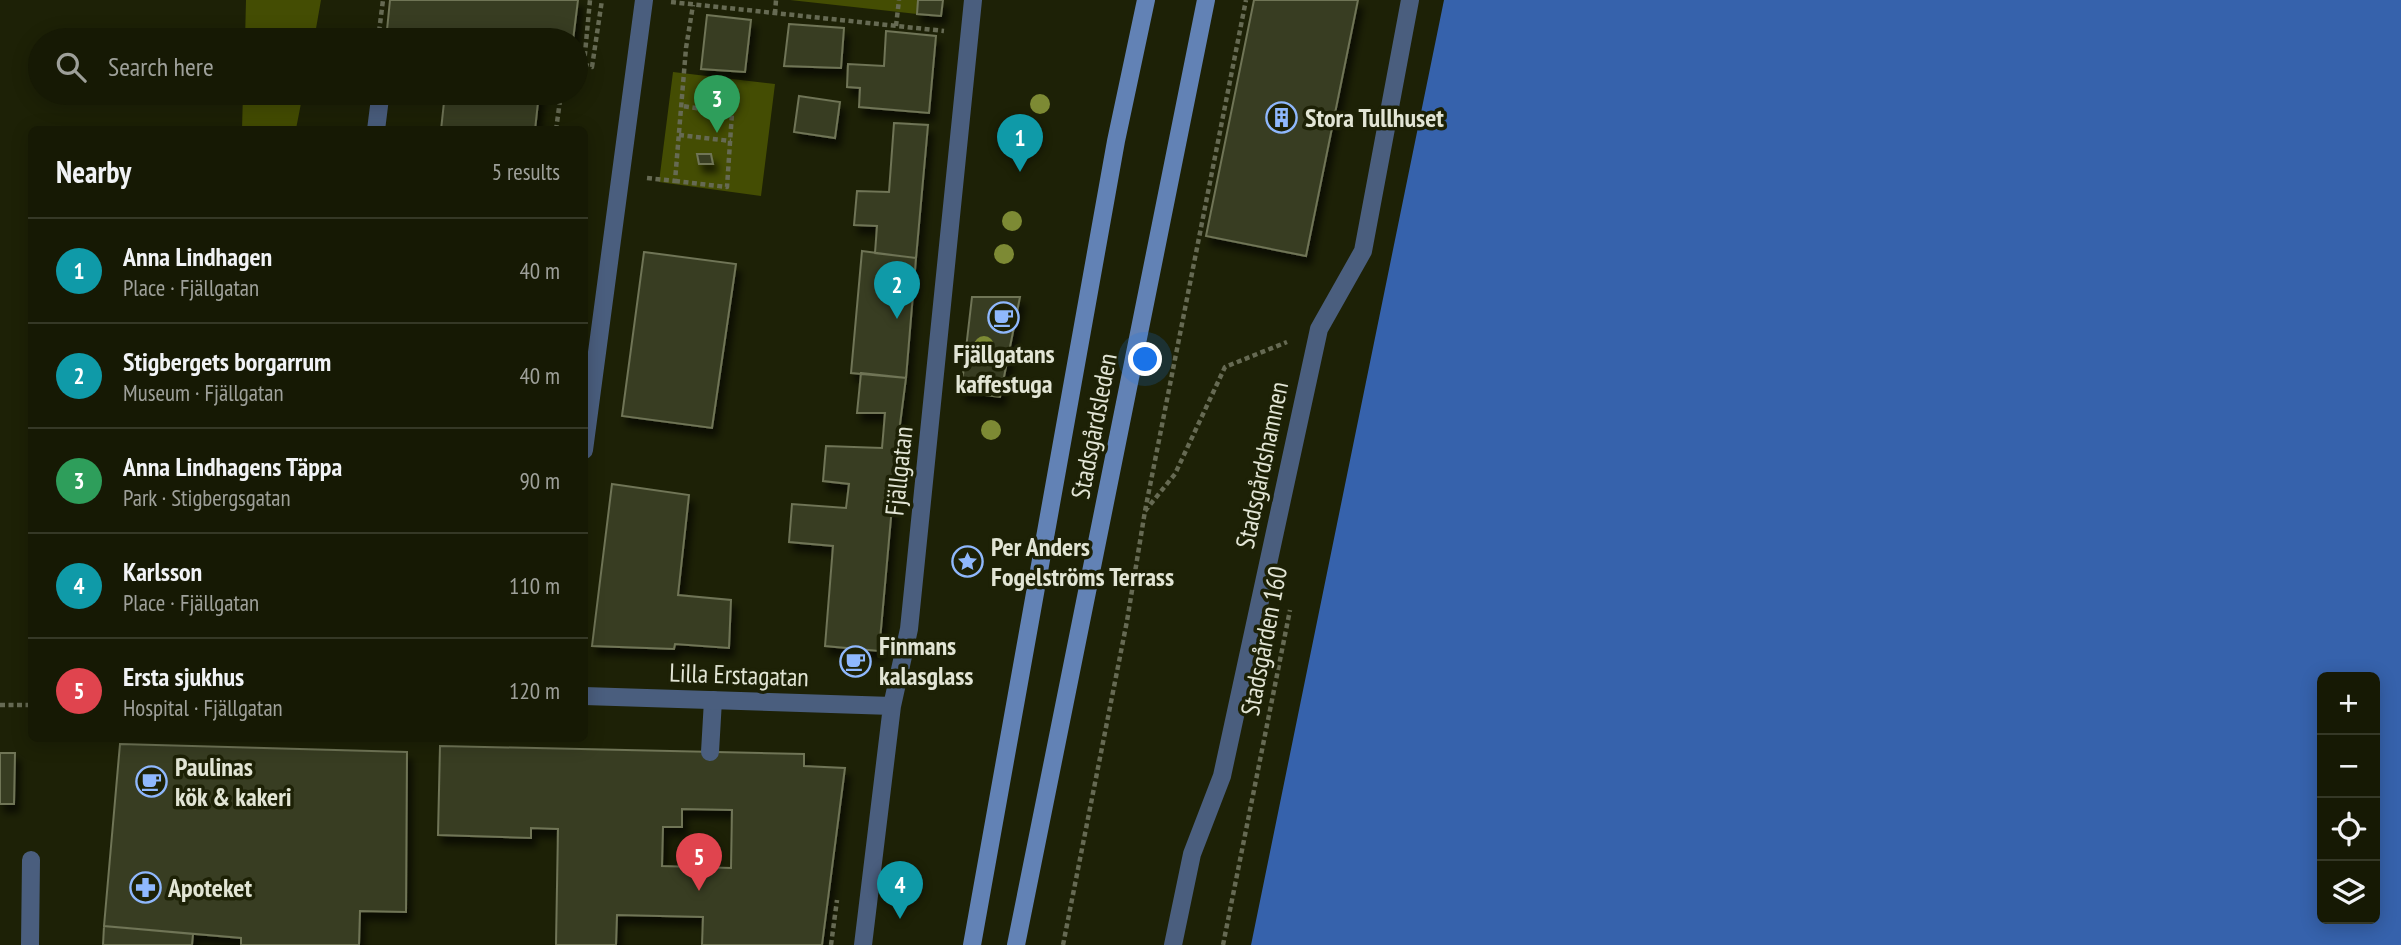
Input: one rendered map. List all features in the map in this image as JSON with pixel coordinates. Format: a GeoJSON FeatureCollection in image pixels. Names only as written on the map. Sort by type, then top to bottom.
{"type":"FeatureCollection","features":[{"type":"Feature","properties":{"kind":"main road","name":"Stadsgårdsleden"},"geometry":{"type":"LineString","coordinates":[[972,945],[1116,141],[1146,0]]}},
{"type":"Feature","properties":{"kind":"main road","name":"Stadsgårdsleden"},"geometry":{"type":"LineString","coordinates":[[1016,945],[1206,0]]}},
{"type":"Feature","properties":{"kind":"street"},"geometry":{"type":"LineString","coordinates":[[588,394],[644,0]]}},
{"type":"Feature","properties":{"kind":"street","name":"Fjällgatan"},"geometry":{"type":"LineString","coordinates":[[863,945],[892,706],[909,629],[973,0]]}},
{"type":"Feature","properties":{"kind":"street","name":"Stadsgårdshamnen"},"geometry":{"type":"LineString","coordinates":[[1171,941],[1192,854],[1222,776],[1319,329],[1363,251],[1410,0]]}},
{"type":"Feature","properties":{"kind":"street"},"geometry":{"type":"LineString","coordinates":[[376,126],[379,105]]}},
{"type":"Feature","properties":{"kind":"street","name":"Lilla Erstagatan"},"geometry":{"type":"LineString","coordinates":[[588,696],[892,706]]}},
{"type":"Feature","properties":{"kind":"street"},"geometry":{"type":"LineString","coordinates":[[710,752],[713,700]]}},
{"type":"Feature","properties":{"kind":"street"},"geometry":{"type":"LineString","coordinates":[[30,945],[31,860]]}},
{"type":"Feature","properties":{"kind":"path"},"geometry":{"type":"LineString","coordinates":[[380,28],[383,0]]}},
{"type":"Feature","properties":{"kind":"path"},"geometry":{"type":"LineString","coordinates":[[587,28],[590,0]]}},
{"type":"Feature","properties":{"kind":"path"},"geometry":{"type":"LineString","coordinates":[[588,66],[592,67],[602,0]]}},
{"type":"Feature","properties":{"kind":"path"},"geometry":{"type":"LineString","coordinates":[[775,13],[776,0]]}},
{"type":"Feature","properties":{"kind":"path"},"geometry":{"type":"LineString","coordinates":[[896,26],[899,0]]}},
{"type":"Feature","properties":{"kind":"path"},"geometry":{"type":"LineString","coordinates":[[1063,945],[1245,0]]}},
{"type":"Feature","properties":{"kind":"path"},"geometry":{"type":"LineString","coordinates":[[671,2],[945,31]]}},
{"type":"Feature","properties":{"kind":"path"},"geometry":{"type":"LineString","coordinates":[[675,181],[686,48],[693,5]]}},
{"type":"Feature","properties":{"kind":"path"},"geometry":{"type":"LineString","coordinates":[[557,126],[559,105]]}},
{"type":"Feature","properties":{"kind":"path"},"geometry":{"type":"LineString","coordinates":[[647,178],[727,187],[732,113],[682,106]]}},
{"type":"Feature","properties":{"kind":"path"},"geometry":{"type":"LineString","coordinates":[[679,135],[731,141]]}},
{"type":"Feature","properties":{"kind":"path"},"geometry":{"type":"LineString","coordinates":[[1145,511],[1175,474],[1225,367],[1319,329]]}},
{"type":"Feature","properties":{"kind":"path","name":"Stadsgården 160"},"geometry":{"type":"LineString","coordinates":[[1223,945],[1292,603]]}},
{"type":"Feature","properties":{"kind":"path"},"geometry":{"type":"LineString","coordinates":[[0,705],[28,705]]}},
{"type":"Feature","properties":{"kind":"green space"},"geometry":{"type":"Polygon","coordinates":[[[246,0],[321,0],[316,28],[245,28],[246,0]]]}},
{"type":"Feature","properties":{"kind":"green space"},"geometry":{"type":"Polygon","coordinates":[[[790,0],[918,0],[917,14],[790,0]]]}},
{"type":"Feature","properties":{"kind":"green space"},"geometry":{"type":"Polygon","coordinates":[[[673,72],[775,84],[761,196],[659,182],[673,72]]]}},
{"type":"Feature","properties":{"kind":"green space"},"geometry":{"type":"Polygon","coordinates":[[[243,105],[301,105],[297,126],[242,126],[243,105]]]}},
{"type":"Feature","properties":{"kind":"water"},"geometry":{"type":"Polygon","coordinates":[[[1444,0],[2401,0],[2401,945],[1251,945],[1444,0]]]}},
{"type":"Feature","properties":{"kind":"building"},"geometry":{"type":"Polygon","coordinates":[[[390,0],[578,0],[574,28],[387,28],[390,0]]]}},
{"type":"Feature","properties":{"kind":"building"},"geometry":{"type":"Polygon","coordinates":[[[918,0],[943,0],[941,16],[917,14],[918,0]]]}},
{"type":"Feature","properties":{"kind":"building","name":"Stora Tullhuset"},"geometry":{"type":"Polygon","coordinates":[[[1254,0],[1358,0],[1306,256],[1206,236],[1254,0]]]}},
{"type":"Feature","properties":{"kind":"building"},"geometry":{"type":"Polygon","coordinates":[[[707,15],[751,20],[745,72],[701,69],[707,15]]]}},
{"type":"Feature","properties":{"kind":"building"},"geometry":{"type":"Polygon","coordinates":[[[789,24],[844,28],[841,68],[784,66],[789,24]]]}},
{"type":"Feature","properties":{"kind":"building"},"geometry":{"type":"Polygon","coordinates":[[[886,31],[936,36],[929,113],[859,107],[860,88],[847,87],[848,64],[884,66],[886,31]]]}},
{"type":"Feature","properties":{"kind":"building"},"geometry":{"type":"Polygon","coordinates":[[[799,96],[840,102],[835,138],[794,132],[799,96]]]}},
{"type":"Feature","properties":{"kind":"building"},"geometry":{"type":"Polygon","coordinates":[[[444,105],[538,105],[535,126],[441,126],[444,105]]]}},
{"type":"Feature","properties":{"kind":"building"},"geometry":{"type":"Polygon","coordinates":[[[894,123],[928,125],[916,258],[875,253],[877,226],[854,225],[857,191],[889,192],[894,123]]]}},
{"type":"Feature","properties":{"kind":"building"},"geometry":{"type":"Polygon","coordinates":[[[697,154],[711,154],[713,164],[699,164],[697,154]]]}},
{"type":"Feature","properties":{"kind":"building"},"geometry":{"type":"Polygon","coordinates":[[[862,251],[916,258],[906,378],[851,373],[862,251]]]}},
{"type":"Feature","properties":{"kind":"building"},"geometry":{"type":"Polygon","coordinates":[[[644,252],[736,264],[712,428],[622,416],[644,252]]]}},
{"type":"Feature","properties":{"kind":"building"},"geometry":{"type":"Polygon","coordinates":[[[972,297],[1020,297],[1000,397],[961,392],[972,297]]]}},
{"type":"Feature","properties":{"kind":"building"},"geometry":{"type":"Polygon","coordinates":[[[861,373],[906,378],[879,651],[825,646],[833,546],[789,542],[792,504],[846,508],[849,484],[823,481],[826,446],[882,448],[885,413],[857,413],[861,373]]]}},
{"type":"Feature","properties":{"kind":"building"},"geometry":{"type":"Polygon","coordinates":[[[612,484],[689,495],[678,595],[731,600],[729,648],[675,644],[674,649],[592,646],[612,484]]]}},
{"type":"Feature","properties":{"kind":"building"},"geometry":{"type":"Polygon","coordinates":[[[120,744],[407,752],[406,912],[360,911],[359,945],[241,945],[241,938],[104,926],[120,744]]]}},
{"type":"Feature","properties":{"kind":"building"},"geometry":{"type":"Polygon","coordinates":[[[440,746],[804,754],[804,766],[845,768],[822,945],[702,945],[703,917],[617,915],[616,945],[556,945],[558,829],[531,828],[531,838],[438,835],[440,746]],[[682,809],[682,827],[663,827],[662,866],[731,868],[732,810],[682,809]]]}},
{"type":"Feature","properties":{"kind":"building"},"geometry":{"type":"Polygon","coordinates":[[[0,753],[15,753],[14,804],[0,804],[0,753]]]}},
{"type":"Feature","properties":{"kind":"building"},"geometry":{"type":"Polygon","coordinates":[[[104,926],[193,934],[192,945],[103,945],[104,926]]]}},
{"type":"Feature","properties":{"kind":"place","name":"Stora Tullhuset"},"geometry":{"type":"Point","coordinates":[1282,118]}},
{"type":"Feature","properties":{"kind":"place","name":"Anna Lindhagens Täppa"},"geometry":{"type":"Point","coordinates":[717,133]}},
{"type":"Feature","properties":{"kind":"place","name":"Anna Lindhagen"},"geometry":{"type":"Point","coordinates":[1020,172]}},
{"type":"Feature","properties":{"kind":"place","name":"Fjällgatans kaffestuga"},"geometry":{"type":"Point","coordinates":[1004,318]}},
{"type":"Feature","properties":{"kind":"place","name":"Stigbergets borgarrum"},"geometry":{"type":"Point","coordinates":[897,319]}},
{"type":"Feature","properties":{"kind":"place","name":"Per Anders Fogelströms Terrass"},"geometry":{"type":"Point","coordinates":[968,562]}},
{"type":"Feature","properties":{"kind":"place","name":"Finmans kalasglass"},"geometry":{"type":"Point","coordinates":[856,661]}},
{"type":"Feature","properties":{"kind":"place","name":"Paulinas kök & kakeri"},"geometry":{"type":"Point","coordinates":[152,782]}},
{"type":"Feature","properties":{"kind":"place","name":"Apoteket"},"geometry":{"type":"Point","coordinates":[145,888]}},
{"type":"Feature","properties":{"kind":"place","name":"Ersta sjukhus"},"geometry":{"type":"Point","coordinates":[699,891]}},
{"type":"Feature","properties":{"kind":"place","name":"Karlsson"},"geometry":{"type":"Point","coordinates":[900,919]}}]}
